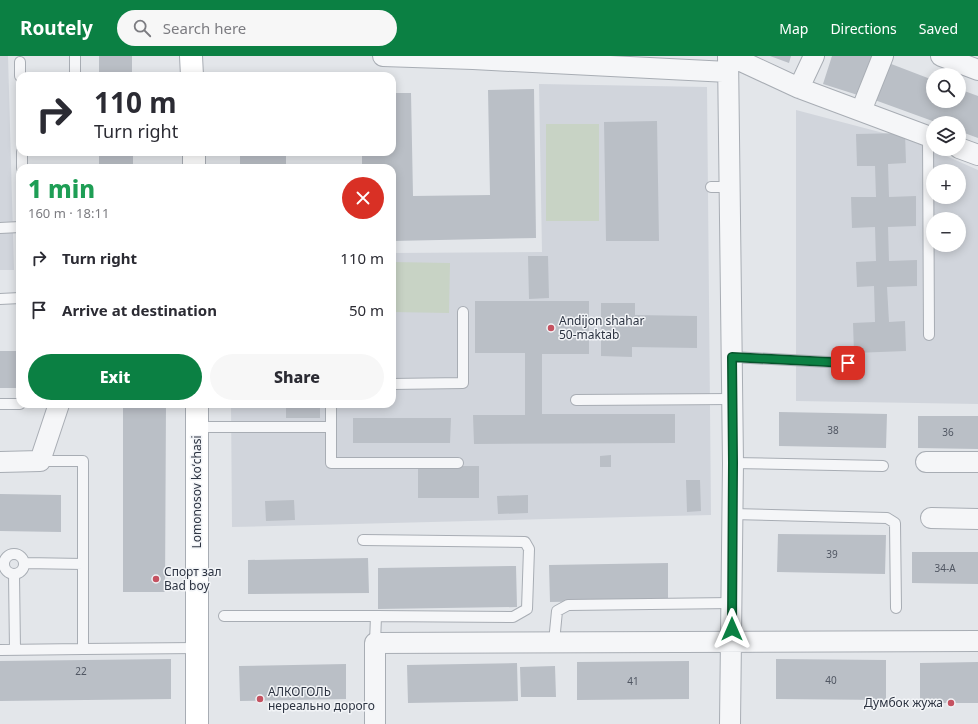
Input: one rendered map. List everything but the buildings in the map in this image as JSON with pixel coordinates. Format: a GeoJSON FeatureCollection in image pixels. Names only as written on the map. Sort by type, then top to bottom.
{"type":"FeatureCollection","features":[{"type":"Feature","properties":{"kind":"street"},"geometry":{"type":"LineString","coordinates":[[191,56],[192,72]]}},
{"type":"Feature","properties":{"kind":"street"},"geometry":{"type":"LineString","coordinates":[[383,56],[729,61],[926,135]]}},
{"type":"Feature","properties":{"kind":"street"},"geometry":{"type":"LineString","coordinates":[[799,88],[814,56]]}},
{"type":"Feature","properties":{"kind":"street"},"geometry":{"type":"LineString","coordinates":[[861,111],[883,56]]}},
{"type":"Feature","properties":{"kind":"street"},"geometry":{"type":"LineString","coordinates":[[949,57],[978,70]]}},
{"type":"Feature","properties":{"kind":"street"},"geometry":{"type":"LineString","coordinates":[[729,61],[720,187],[732,357],[733,463],[730,724]]}},
{"type":"Feature","properties":{"kind":"street"},"geometry":{"type":"LineString","coordinates":[[966,151],[978,155]]}},
{"type":"Feature","properties":{"kind":"street"},"geometry":{"type":"LineString","coordinates":[[0,462],[40,461],[58,408]]}},
{"type":"Feature","properties":{"kind":"street","name":"Lomonosov koʻchasi"},"geometry":{"type":"LineString","coordinates":[[197,724],[198,408]]}},
{"type":"Feature","properties":{"kind":"street"},"geometry":{"type":"LineString","coordinates":[[926,462],[978,462]]}},
{"type":"Feature","properties":{"kind":"street"},"geometry":{"type":"LineString","coordinates":[[931,518],[978,519]]}},
{"type":"Feature","properties":{"kind":"street"},"geometry":{"type":"LineString","coordinates":[[375,724],[375,643],[978,641]]}},
{"type":"Feature","properties":{"kind":"lane"},"geometry":{"type":"LineString","coordinates":[[75,56],[75,72]]}},
{"type":"Feature","properties":{"kind":"lane"},"geometry":{"type":"LineString","coordinates":[[20,62],[20,72]]}},
{"type":"Feature","properties":{"kind":"lane"},"geometry":{"type":"LineString","coordinates":[[930,335],[931,156]]}},
{"type":"Feature","properties":{"kind":"lane"},"geometry":{"type":"LineString","coordinates":[[0,228],[16,227]]}},
{"type":"Feature","properties":{"kind":"lane"},"geometry":{"type":"LineString","coordinates":[[0,299],[16,298]]}},
{"type":"Feature","properties":{"kind":"lane"},"geometry":{"type":"LineString","coordinates":[[396,384],[463,383],[463,312]]}},
{"type":"Feature","properties":{"kind":"lane"},"geometry":{"type":"LineString","coordinates":[[732,357],[848,363]]}},
{"type":"Feature","properties":{"kind":"lane"},"geometry":{"type":"LineString","coordinates":[[576,400],[732,400]]}},
{"type":"Feature","properties":{"kind":"lane"},"geometry":{"type":"LineString","coordinates":[[0,404],[16,404]]}},
{"type":"Feature","properties":{"kind":"lane"},"geometry":{"type":"LineString","coordinates":[[331,408],[331,463],[458,463]]}},
{"type":"Feature","properties":{"kind":"lane"},"geometry":{"type":"LineString","coordinates":[[198,427],[330,426]]}},
{"type":"Feature","properties":{"kind":"lane"},"geometry":{"type":"LineString","coordinates":[[40,461],[83,461],[83,649]]}},
{"type":"Feature","properties":{"kind":"lane"},"geometry":{"type":"LineString","coordinates":[[733,463],[883,466]]}},
{"type":"Feature","properties":{"kind":"lane"},"geometry":{"type":"LineString","coordinates":[[732,514],[887,518],[895,523],[896,608]]}},
{"type":"Feature","properties":{"kind":"lane"},"geometry":{"type":"LineString","coordinates":[[224,616],[513,617],[527,609],[529,549],[525,542],[363,540]]}},
{"type":"Feature","properties":{"kind":"lane"},"geometry":{"type":"LineString","coordinates":[[16,554],[22,557],[25,563],[23,570],[14,574],[8,572],[2,563],[7,557],[16,554]]}},
{"type":"Feature","properties":{"kind":"lane"},"geometry":{"type":"LineString","coordinates":[[25,563],[83,564]]}},
{"type":"Feature","properties":{"kind":"lane"},"geometry":{"type":"LineString","coordinates":[[14,574],[15,650]]}},
{"type":"Feature","properties":{"kind":"lane"},"geometry":{"type":"LineString","coordinates":[[554,642],[557,611],[568,605],[732,603]]}},
{"type":"Feature","properties":{"kind":"lane"},"geometry":{"type":"LineString","coordinates":[[375,643],[376,616]]}},
{"type":"Feature","properties":{"kind":"lane"},"geometry":{"type":"LineString","coordinates":[[0,650],[197,648]]}},
{"type":"Feature","properties":{"kind":"shaded area"},"geometry":{"type":"Polygon","coordinates":[[[0,56],[8,56],[14,270],[0,270],[0,56]]]}},
{"type":"Feature","properties":{"kind":"shaded area","name":"Andijon shahar 50-maktab"},"geometry":{"type":"Polygon","coordinates":[[[539,84],[707,87],[711,515],[232,527],[231,408],[396,408],[396,253],[542,252],[539,84]]]}},
{"type":"Feature","properties":{"kind":"shaded area"},"geometry":{"type":"Polygon","coordinates":[[[796,110],[910,140],[926,147],[926,156],[946,156],[964,164],[926,164],[926,204],[966,204],[966,165],[978,170],[978,404],[796,401],[796,110]]]}},
{"type":"Feature","properties":{"kind":"green space"},"geometry":{"type":"Polygon","coordinates":[[[546,124],[599,124],[599,221],[546,221],[546,124]]]}},
{"type":"Feature","properties":{"kind":"green space"},"geometry":{"type":"Polygon","coordinates":[[[396,262],[450,263],[449,313],[396,312],[396,262]]]}},
{"type":"Feature","properties":{"kind":"place","name":"Andijon shahar 50-maktab"},"geometry":{"type":"Point","coordinates":[551,328]}},
{"type":"Feature","properties":{"kind":"place","name":"Спорт зал Bad boy"},"geometry":{"type":"Point","coordinates":[156,579]}},
{"type":"Feature","properties":{"kind":"place","name":"АЛКОГОЛЬ нереально дорого"},"geometry":{"type":"Point","coordinates":[260,699]}},
{"type":"Feature","properties":{"kind":"place","name":"Думбок жужа"},"geometry":{"type":"Point","coordinates":[951,703]}},
{"type":"Feature","properties":{"kind":"route"},"geometry":{"type":"LineString","coordinates":[[732,629],[732,357],[848,363]]}}]}
